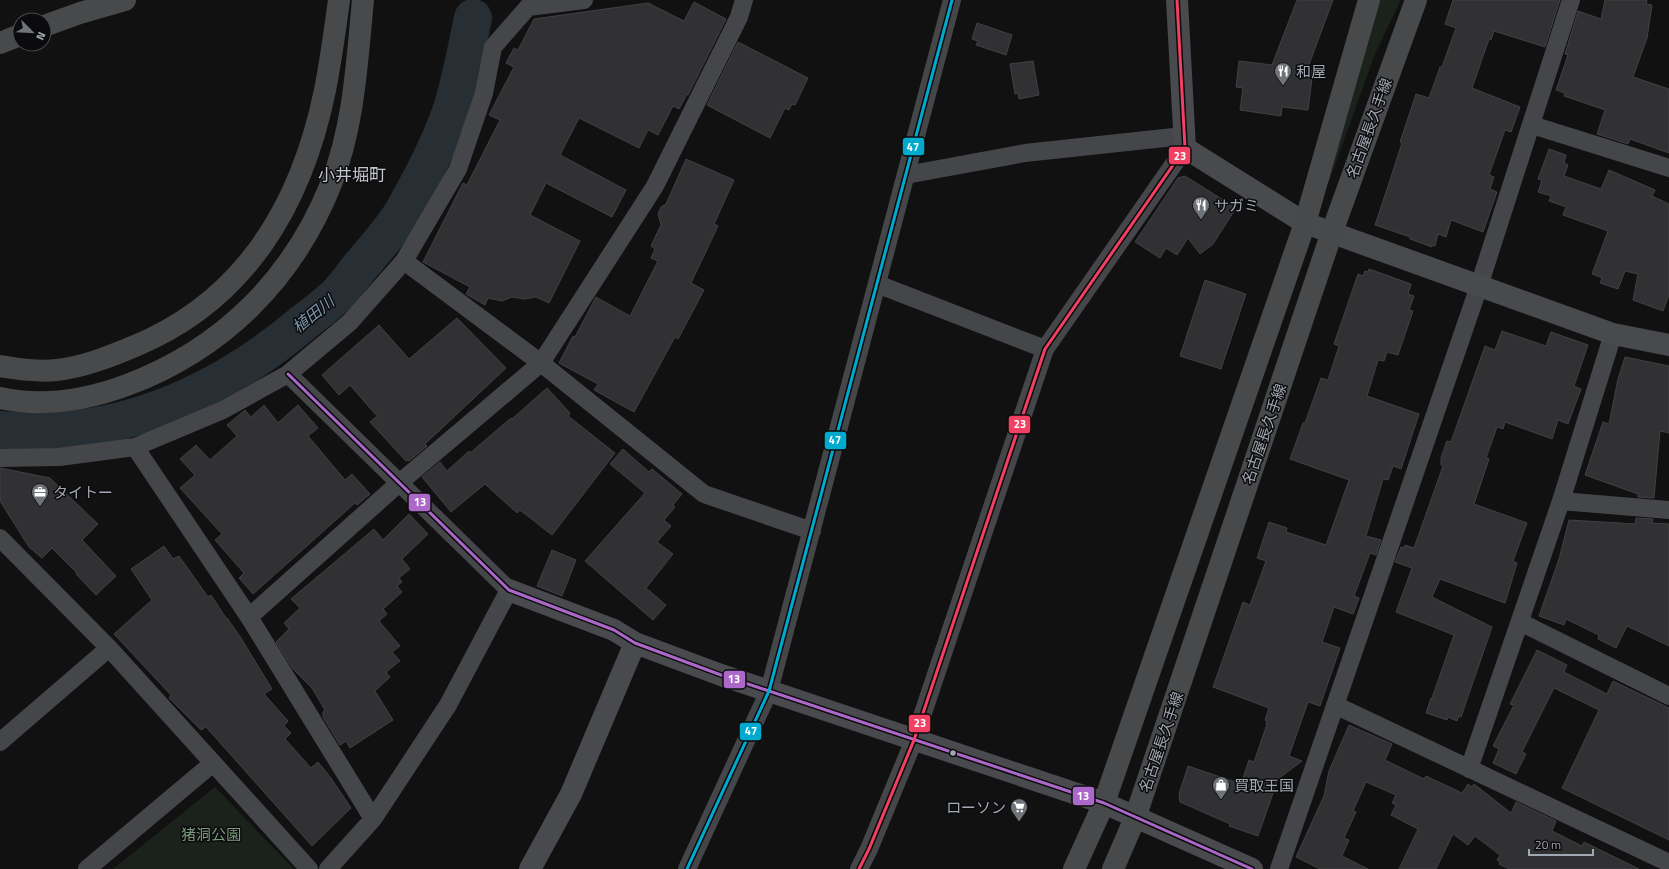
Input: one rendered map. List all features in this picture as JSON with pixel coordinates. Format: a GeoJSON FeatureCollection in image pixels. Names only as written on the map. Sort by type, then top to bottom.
{"type":"FeatureCollection","features":[{"type":"Feature","properties":{"kind":"highway"},"geometry":{"type":"LineString","coordinates":[[52,23],[125,0]]}},
{"type":"Feature","properties":{"kind":"highway"},"geometry":{"type":"LineString","coordinates":[[0,366],[26,370],[58,370],[89,363],[117,354],[147,341],[178,324],[208,303],[235,278],[256,254],[277,224],[293,192],[305,162],[316,127],[325,90],[339,0]]}},
{"type":"Feature","properties":{"kind":"highway"},"geometry":{"type":"LineString","coordinates":[[0,398],[11,401],[44,402],[78,399],[110,391],[142,379],[176,363],[205,346],[232,325],[261,296],[279,276],[299,248],[317,216],[331,184],[350,118],[363,0]]}},
{"type":"Feature","properties":{"kind":"highway"},"geometry":{"type":"LineString","coordinates":[[0,43],[12,38]]}},
{"type":"Feature","properties":{"kind":"main road","name":"名古屋長久手線"},"geometry":{"type":"LineString","coordinates":[[1074,869],[1104,803],[1305,223],[1369,0]]}},
{"type":"Feature","properties":{"kind":"main road","name":"名古屋長久手線"},"geometry":{"type":"LineString","coordinates":[[1113,869],[1135,818],[1332,232],[1416,0]]}},
{"type":"Feature","properties":{"kind":"street"},"geometry":{"type":"LineString","coordinates":[[0,458],[59,458],[135,447],[224,410],[288,374],[350,322],[404,261],[458,169],[484,93],[493,47],[528,7],[584,0]]}},
{"type":"Feature","properties":{"kind":"street"},"geometry":{"type":"LineString","coordinates":[[249,617],[398,484],[541,363],[655,186],[739,17],[744,0]]}},
{"type":"Feature","properties":{"kind":"street"},"geometry":{"type":"LineString","coordinates":[[687,869],[770,691],[952,0]]}},
{"type":"Feature","properties":{"kind":"street"},"geometry":{"type":"LineString","coordinates":[[859,869],[869,849],[914,740],[1045,348],[1184,142],[1177,0]]}},
{"type":"Feature","properties":{"kind":"street"},"geometry":{"type":"LineString","coordinates":[[1279,869],[1479,286],[1571,0]]}},
{"type":"Feature","properties":{"kind":"street"},"geometry":{"type":"LineString","coordinates":[[1532,125],[1669,168]]}},
{"type":"Feature","properties":{"kind":"street"},"geometry":{"type":"LineString","coordinates":[[906,175],[1025,153],[1184,142],[1305,223],[1613,334],[1669,345]]}},
{"type":"Feature","properties":{"kind":"street"},"geometry":{"type":"LineString","coordinates":[[404,261],[541,363],[704,494],[812,532]]}},
{"type":"Feature","properties":{"kind":"street"},"geometry":{"type":"LineString","coordinates":[[877,284],[1045,348]]}},
{"type":"Feature","properties":{"kind":"street"},"geometry":{"type":"LineString","coordinates":[[1469,769],[1561,501],[1613,334]]}},
{"type":"Feature","properties":{"kind":"street"},"geometry":{"type":"LineString","coordinates":[[288,374],[398,484],[509,590],[614,630],[635,643],[720,675],[1104,803],[1252,869]]}},
{"type":"Feature","properties":{"kind":"street"},"geometry":{"type":"LineString","coordinates":[[135,447],[249,617],[373,819]]}},
{"type":"Feature","properties":{"kind":"street"},"geometry":{"type":"LineString","coordinates":[[1561,501],[1669,510]]}},
{"type":"Feature","properties":{"kind":"street"},"geometry":{"type":"LineString","coordinates":[[0,539],[109,648],[309,869]]}},
{"type":"Feature","properties":{"kind":"street"},"geometry":{"type":"LineString","coordinates":[[328,869],[373,819],[448,705],[509,590]]}},
{"type":"Feature","properties":{"kind":"street"},"geometry":{"type":"LineString","coordinates":[[1520,622],[1669,696]]}},
{"type":"Feature","properties":{"kind":"street"},"geometry":{"type":"LineString","coordinates":[[530,869],[571,794],[635,643]]}},
{"type":"Feature","properties":{"kind":"street"},"geometry":{"type":"LineString","coordinates":[[0,742],[109,648]]}},
{"type":"Feature","properties":{"kind":"street"},"geometry":{"type":"LineString","coordinates":[[1335,706],[1669,863]]}},
{"type":"Feature","properties":{"kind":"street"},"geometry":{"type":"LineString","coordinates":[[87,869],[213,763]]}},
{"type":"Feature","properties":{"kind":"green space"},"geometry":{"type":"Polygon","coordinates":[[[1377,0],[1401,0],[1375,54],[1329,182],[1326,180],[1377,0]]]}},
{"type":"Feature","properties":{"kind":"green space","name":"猪洞公園"},"geometry":{"type":"Polygon","coordinates":[[[215,787],[294,869],[113,869],[215,787]]]}},
{"type":"Feature","properties":{"kind":"building"},"geometry":{"type":"Polygon","coordinates":[[[1297,0],[1333,0],[1307,70],[1313,71],[1308,110],[1282,107],[1281,116],[1240,110],[1243,88],[1236,87],[1239,61],[1272,65],[1297,0]]]}},
{"type":"Feature","properties":{"kind":"building"},"geometry":{"type":"Polygon","coordinates":[[[1453,0],[1560,0],[1545,47],[1494,31],[1491,40],[1489,39],[1472,88],[1520,107],[1511,132],[1505,130],[1489,175],[1494,177],[1490,189],[1497,192],[1483,232],[1451,220],[1446,237],[1438,234],[1435,246],[1432,245],[1432,247],[1410,239],[1410,237],[1375,225],[1402,143],[1400,142],[1416,94],[1429,98],[1456,28],[1445,24],[1453,0]]]}},
{"type":"Feature","properties":{"kind":"building"},"geometry":{"type":"Polygon","coordinates":[[[1605,0],[1647,0],[1646,4],[1652,5],[1647,38],[1633,77],[1669,89],[1669,153],[1630,139],[1628,144],[1597,134],[1605,110],[1564,96],[1565,93],[1556,90],[1568,55],[1565,54],[1578,11],[1601,19],[1605,0]]]}},
{"type":"Feature","properties":{"kind":"building"},"geometry":{"type":"Polygon","coordinates":[[[694,2],[726,19],[688,95],[687,94],[679,109],[673,106],[658,135],[648,130],[639,148],[579,118],[560,155],[626,190],[612,217],[546,183],[530,215],[580,241],[549,303],[536,297],[525,299],[512,297],[502,301],[488,298],[485,305],[466,294],[470,287],[423,262],[463,183],[467,185],[500,120],[489,115],[514,67],[506,63],[514,48],[518,50],[534,19],[648,3],[684,21],[694,2]]]}},
{"type":"Feature","properties":{"kind":"building"},"geometry":{"type":"Polygon","coordinates":[[[977,23],[1012,35],[1006,55],[976,45],[978,41],[972,39],[977,23]]]}},
{"type":"Feature","properties":{"kind":"building"},"geometry":{"type":"Polygon","coordinates":[[[738,42],[808,78],[795,105],[792,104],[789,110],[785,108],[770,138],[707,105],[738,42]]]}},
{"type":"Feature","properties":{"kind":"building"},"geometry":{"type":"Polygon","coordinates":[[[1033,61],[1039,95],[1019,99],[1018,93],[1015,94],[1010,64],[1033,61]]]}},
{"type":"Feature","properties":{"kind":"building"},"geometry":{"type":"Polygon","coordinates":[[[1549,149],[1566,155],[1564,163],[1568,165],[1564,176],[1601,189],[1609,170],[1655,190],[1652,196],[1669,204],[1669,295],[1663,311],[1633,300],[1638,274],[1625,271],[1618,289],[1600,283],[1602,278],[1592,274],[1608,231],[1563,215],[1566,207],[1549,201],[1551,196],[1538,192],[1542,180],[1538,179],[1549,149]]]}},
{"type":"Feature","properties":{"kind":"building"},"geometry":{"type":"Polygon","coordinates":[[[686,159],[734,180],[714,224],[718,226],[691,283],[704,290],[678,339],[675,337],[634,412],[594,390],[598,384],[559,363],[573,336],[575,337],[596,297],[630,316],[658,261],[651,258],[655,249],[651,246],[661,225],[658,214],[661,207],[666,204],[686,159]]]}},
{"type":"Feature","properties":{"kind":"building"},"geometry":{"type":"Polygon","coordinates":[[[1185,176],[1236,208],[1213,244],[1200,254],[1188,238],[1177,255],[1166,248],[1160,258],[1135,242],[1178,178],[1185,176]]]}},
{"type":"Feature","properties":{"kind":"building"},"geometry":{"type":"Polygon","coordinates":[[[1369,269],[1411,284],[1408,294],[1414,296],[1409,310],[1413,311],[1398,355],[1387,352],[1384,361],[1378,360],[1367,396],[1419,414],[1401,469],[1393,466],[1388,480],[1383,479],[1366,536],[1381,540],[1376,555],[1370,553],[1354,596],[1359,598],[1353,614],[1334,607],[1322,642],[1340,648],[1320,706],[1308,702],[1289,756],[1302,761],[1278,779],[1258,836],[1229,826],[1230,824],[1180,802],[1179,794],[1188,766],[1241,784],[1249,760],[1254,762],[1267,724],[1267,721],[1265,720],[1269,708],[1213,687],[1243,602],[1250,605],[1266,561],[1257,558],[1269,522],[1287,528],[1286,532],[1326,545],[1349,480],[1290,459],[1321,378],[1328,380],[1339,346],[1334,344],[1358,274],[1363,276],[1365,271],[1368,272],[1369,269]]]}},
{"type":"Feature","properties":{"kind":"building"},"geometry":{"type":"Polygon","coordinates":[[[1205,280],[1246,294],[1221,369],[1180,356],[1205,280]]]}},
{"type":"Feature","properties":{"kind":"building"},"geometry":{"type":"Polygon","coordinates":[[[457,318],[506,368],[425,444],[427,446],[409,461],[406,461],[370,422],[377,416],[350,385],[339,395],[322,375],[379,325],[409,359],[457,318]]]}},
{"type":"Feature","properties":{"kind":"building"},"geometry":{"type":"Polygon","coordinates":[[[1502,331],[1546,346],[1551,332],[1588,345],[1574,386],[1581,389],[1568,424],[1558,420],[1552,439],[1505,422],[1503,429],[1497,427],[1486,458],[1489,459],[1474,504],[1527,523],[1513,561],[1517,563],[1505,603],[1440,579],[1432,597],[1492,627],[1461,717],[1459,716],[1457,721],[1448,717],[1447,720],[1426,713],[1454,635],[1396,612],[1412,568],[1395,562],[1401,547],[1404,548],[1405,545],[1414,548],[1443,466],[1441,465],[1441,458],[1447,441],[1451,442],[1485,346],[1495,350],[1502,331]]]}},
{"type":"Feature","properties":{"kind":"building"},"geometry":{"type":"Polygon","coordinates":[[[1625,357],[1669,366],[1669,433],[1660,431],[1654,498],[1638,497],[1638,494],[1585,475],[1603,422],[1609,424],[1618,379],[1625,357]]]}},
{"type":"Feature","properties":{"kind":"building"},"geometry":{"type":"Polygon","coordinates":[[[547,388],[570,413],[568,416],[615,453],[552,535],[520,510],[517,513],[485,484],[451,512],[422,477],[440,462],[447,471],[469,451],[470,453],[511,418],[512,419],[547,388]]]}},
{"type":"Feature","properties":{"kind":"building"},"geometry":{"type":"Polygon","coordinates":[[[264,405],[278,423],[298,405],[318,428],[308,436],[345,480],[352,474],[370,494],[357,505],[355,503],[253,594],[239,578],[244,573],[215,540],[222,534],[180,488],[195,475],[180,459],[196,445],[210,460],[237,436],[227,425],[245,410],[251,417],[264,405]]]}},
{"type":"Feature","properties":{"kind":"building"},"geometry":{"type":"Polygon","coordinates":[[[623,449],[649,472],[652,469],[682,494],[673,505],[675,507],[664,520],[671,526],[657,542],[673,554],[646,588],[666,605],[653,620],[585,561],[645,493],[610,464],[623,449]]]}},
{"type":"Feature","properties":{"kind":"building"},"geometry":{"type":"Polygon","coordinates":[[[0,468],[50,478],[98,524],[82,540],[116,576],[96,595],[52,548],[42,558],[29,547],[0,501],[0,468]]]}},
{"type":"Feature","properties":{"kind":"building"},"geometry":{"type":"Polygon","coordinates":[[[409,514],[428,534],[402,559],[410,569],[399,578],[402,582],[397,586],[402,592],[383,609],[387,614],[379,621],[400,646],[392,652],[400,661],[386,672],[390,677],[375,691],[393,720],[350,748],[346,741],[340,745],[323,717],[323,712],[325,710],[312,688],[293,669],[276,642],[289,629],[284,623],[300,608],[291,599],[374,529],[383,540],[409,514]]]}},
{"type":"Feature","properties":{"kind":"building"},"geometry":{"type":"Polygon","coordinates":[[[1636,518],[1653,519],[1652,523],[1669,524],[1669,646],[1627,626],[1616,648],[1598,639],[1599,635],[1566,619],[1564,625],[1539,616],[1559,559],[1569,520],[1635,524],[1636,518]]]}},
{"type":"Feature","properties":{"kind":"building"},"geometry":{"type":"Polygon","coordinates":[[[164,546],[173,559],[179,556],[208,597],[211,595],[241,638],[272,689],[264,694],[288,721],[284,726],[291,733],[285,739],[311,768],[318,762],[331,778],[351,808],[312,846],[206,727],[201,730],[169,698],[171,695],[114,634],[152,600],[131,569],[164,546]]]}},
{"type":"Feature","properties":{"kind":"building"},"geometry":{"type":"Polygon","coordinates":[[[552,550],[576,560],[562,596],[537,586],[552,550]]]}},
{"type":"Feature","properties":{"kind":"building"},"geometry":{"type":"Polygon","coordinates":[[[1537,650],[1567,665],[1564,672],[1607,694],[1613,681],[1669,708],[1669,840],[1562,788],[1599,710],[1554,688],[1522,752],[1526,754],[1516,774],[1493,763],[1499,749],[1493,746],[1514,705],[1510,704],[1537,650]]]}},
{"type":"Feature","properties":{"kind":"building"},"geometry":{"type":"Polygon","coordinates":[[[1349,725],[1392,744],[1385,760],[1424,779],[1426,776],[1462,793],[1468,784],[1472,787],[1474,784],[1511,813],[1516,802],[1556,821],[1552,831],[1582,846],[1584,842],[1639,869],[1509,869],[1499,864],[1500,862],[1497,860],[1500,855],[1475,836],[1468,845],[1453,834],[1436,869],[1399,869],[1418,829],[1391,815],[1396,805],[1392,803],[1396,795],[1366,782],[1353,811],[1356,812],[1344,838],[1349,840],[1342,856],[1368,869],[1320,869],[1296,857],[1324,796],[1329,771],[1349,725]]]}},
{"type":"Feature","properties":{"kind":"waterway","name":"植田川"},"geometry":{"type":"LineString","coordinates":[[0,430],[43,432],[84,428],[124,420],[163,408],[200,391],[236,371],[271,348],[336,296],[395,225],[438,144],[454,102],[473,18]]}},
{"type":"Feature","properties":{"kind":"transit line","name":"47"},"geometry":{"type":"LineString","coordinates":[[687,869],[769,691],[952,0]]}},
{"type":"Feature","properties":{"kind":"transit line","name":"23"},"geometry":{"type":"LineString","coordinates":[[859,869],[869,849],[914,740],[1045,349],[1185,148],[1177,0]]}},
{"type":"Feature","properties":{"kind":"transit line","name":"13"},"geometry":{"type":"LineString","coordinates":[[288,374],[509,590],[614,630],[635,643],[721,675],[1104,803],[1252,869]]}},
{"type":"Feature","properties":{"kind":"place","name":"和屋"},"geometry":{"type":"Point","coordinates":[1283,86]}},
{"type":"Feature","properties":{"kind":"place","name":"サガミ"},"geometry":{"type":"Point","coordinates":[1201,220]}},
{"type":"Feature","properties":{"kind":"place","name":"タイトー"},"geometry":{"type":"Point","coordinates":[40,507]}},
{"type":"Feature","properties":{"kind":"place","name":"買取王国"},"geometry":{"type":"Point","coordinates":[1221,800]}},
{"type":"Feature","properties":{"kind":"place","name":"ローソン"},"geometry":{"type":"Point","coordinates":[1019,822]}},
{"type":"Feature","properties":{"kind":"district","name":"小井堀町"},"geometry":{"type":"Point","coordinates":[352,175]}}]}
